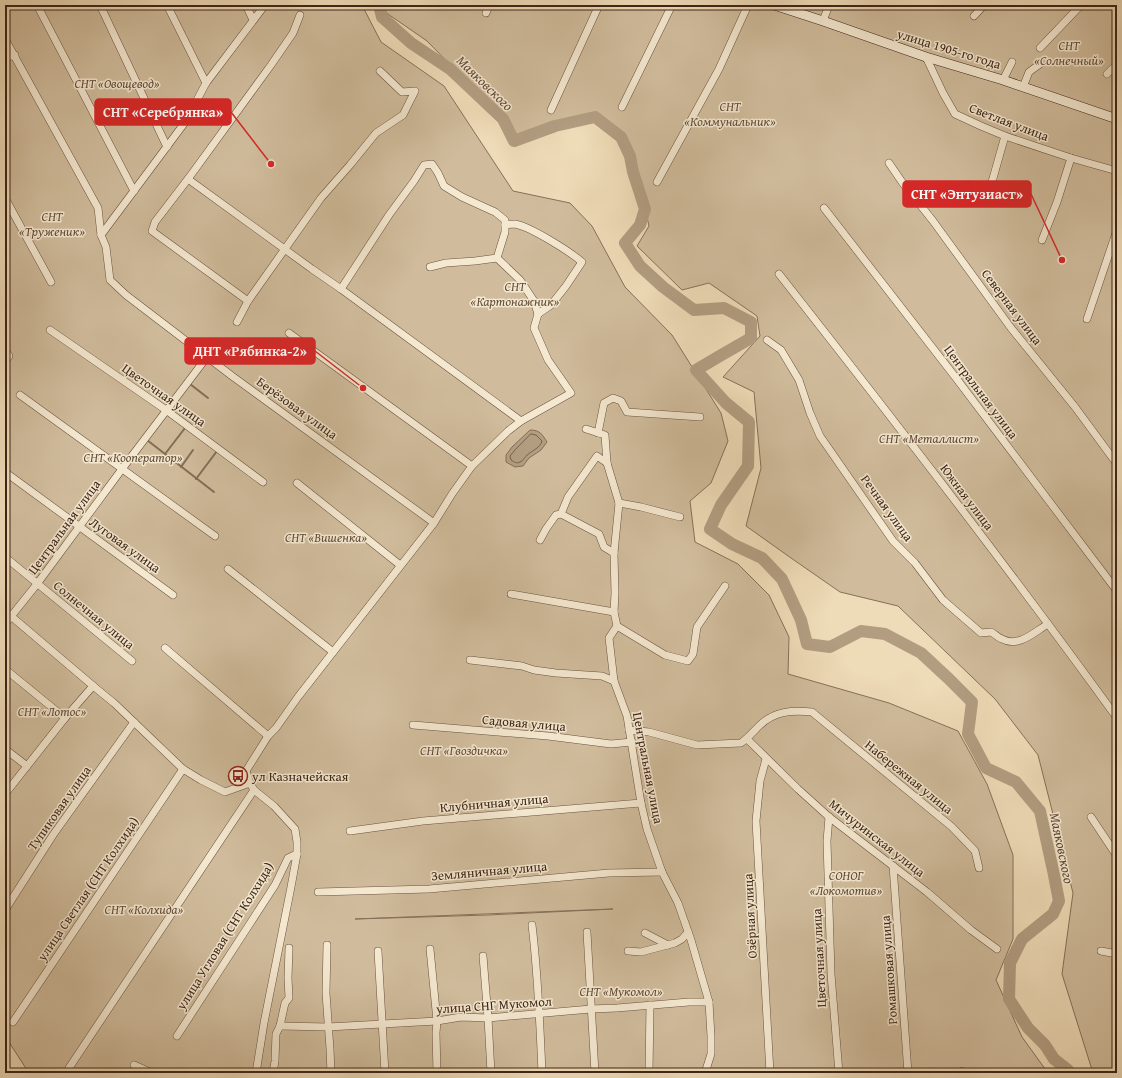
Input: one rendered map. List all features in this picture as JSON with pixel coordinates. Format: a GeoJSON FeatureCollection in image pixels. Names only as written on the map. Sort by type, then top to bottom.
{"type":"FeatureCollection","features":[{"type":"Feature","properties":{"kind":"street"},"geometry":{"type":"LineString","coordinates":[[37,5],[134,191]]}},
{"type":"Feature","properties":{"kind":"street"},"geometry":{"type":"LineString","coordinates":[[100,5],[167,146]]}},
{"type":"Feature","properties":{"kind":"street"},"geometry":{"type":"LineString","coordinates":[[167,5],[206,83]]}},
{"type":"Feature","properties":{"kind":"street"},"geometry":{"type":"LineString","coordinates":[[246,5],[254,20]]}},
{"type":"Feature","properties":{"kind":"street"},"geometry":{"type":"LineString","coordinates":[[101,235],[186,121],[206,83],[265,5]]}},
{"type":"Feature","properties":{"kind":"street"},"geometry":{"type":"LineString","coordinates":[[486,13],[489,5]]}},
{"type":"Feature","properties":{"kind":"street"},"geometry":{"type":"LineString","coordinates":[[552,110],[599,5]]}},
{"type":"Feature","properties":{"kind":"street"},"geometry":{"type":"LineString","coordinates":[[622,107],[672,5]]}},
{"type":"Feature","properties":{"kind":"street"},"geometry":{"type":"LineString","coordinates":[[657,182],[720,69],[748,5]]}},
{"type":"Feature","properties":{"kind":"street","name":"улица 1905-го года"},"geometry":{"type":"LineString","coordinates":[[774,5],[926,57],[1003,80],[1117,119]]}},
{"type":"Feature","properties":{"kind":"street"},"geometry":{"type":"LineString","coordinates":[[823,21],[829,5]]}},
{"type":"Feature","properties":{"kind":"street"},"geometry":{"type":"LineString","coordinates":[[974,16],[984,5]]}},
{"type":"Feature","properties":{"kind":"street"},"geometry":{"type":"LineString","coordinates":[[1040,48],[1081,5]]}},
{"type":"Feature","properties":{"kind":"street"},"geometry":{"type":"LineString","coordinates":[[248,301],[152,231],[155,222],[271,65],[292,33],[300,15]]}},
{"type":"Feature","properties":{"kind":"street","name":"Берёзовая улица"},"geometry":{"type":"LineString","coordinates":[[5,39],[98,208],[101,235],[106,247],[110,280],[126,295],[207,357],[434,523]]}},
{"type":"Feature","properties":{"kind":"street"},"geometry":{"type":"LineString","coordinates":[[5,58],[15,55]]}},
{"type":"Feature","properties":{"kind":"street","name":"Светлая улица"},"geometry":{"type":"LineString","coordinates":[[926,57],[955,114],[1005,136],[1117,172]]}},
{"type":"Feature","properties":{"kind":"street"},"geometry":{"type":"LineString","coordinates":[[1003,80],[1012,62]]}},
{"type":"Feature","properties":{"kind":"street"},"geometry":{"type":"LineString","coordinates":[[1023,87],[1029,72],[1040,64]]}},
{"type":"Feature","properties":{"kind":"street"},"geometry":{"type":"LineString","coordinates":[[1107,74],[1117,64]]}},
{"type":"Feature","properties":{"kind":"street"},"geometry":{"type":"LineString","coordinates":[[237,322],[248,301],[321,198],[376,133],[403,115],[415,91],[402,92],[380,71]]}},
{"type":"Feature","properties":{"kind":"street"},"geometry":{"type":"LineString","coordinates":[[988,196],[1005,136]]}},
{"type":"Feature","properties":{"kind":"street"},"geometry":{"type":"LineString","coordinates":[[1042,240],[1057,202],[1071,158]]}},
{"type":"Feature","properties":{"kind":"street","name":"Северная улица"},"geometry":{"type":"LineString","coordinates":[[889,163],[1011,328],[1075,407],[1117,464]]}},
{"type":"Feature","properties":{"kind":"street"},"geometry":{"type":"LineString","coordinates":[[341,289],[389,215],[424,165],[432,164],[444,186],[462,197],[495,212],[505,220],[505,232],[497,258]]}},
{"type":"Feature","properties":{"kind":"street"},"geometry":{"type":"LineString","coordinates":[[188,179],[522,421]]}},
{"type":"Feature","properties":{"kind":"street"},"geometry":{"type":"LineString","coordinates":[[5,198],[51,282]]}},
{"type":"Feature","properties":{"kind":"street","name":"Центральная улица"},"geometry":{"type":"LineString","coordinates":[[824,208],[956,378],[1117,591]]}},
{"type":"Feature","properties":{"kind":"street"},"geometry":{"type":"LineString","coordinates":[[505,224],[514,224],[531,230],[575,256],[582,262],[551,305],[538,314]]}},
{"type":"Feature","properties":{"kind":"street"},"geometry":{"type":"LineString","coordinates":[[1087,319],[1117,230]]}},
{"type":"Feature","properties":{"kind":"street"},"geometry":{"type":"LineString","coordinates":[[430,267],[446,263],[497,258]]}},
{"type":"Feature","properties":{"kind":"street"},"geometry":{"type":"LineString","coordinates":[[256,1073],[265,1018],[297,854],[295,829],[274,806],[254,790],[246,771],[268,736],[276,728],[298,697],[434,523],[472,466],[508,431],[522,421],[571,393],[548,360],[534,328],[538,314],[534,301],[520,280],[497,258]]}},
{"type":"Feature","properties":{"kind":"street","name":"Южная улица"},"geometry":{"type":"LineString","coordinates":[[779,274],[918,452],[1117,718]]}},
{"type":"Feature","properties":{"kind":"street","name":"Цветочная улица"},"geometry":{"type":"LineString","coordinates":[[50,330],[166,410],[263,482]]}},
{"type":"Feature","properties":{"kind":"street"},"geometry":{"type":"LineString","coordinates":[[289,333],[472,466]]}},
{"type":"Feature","properties":{"kind":"street","name":"Речная улица"},"geometry":{"type":"LineString","coordinates":[[767,340],[781,350],[799,380],[820,436],[894,541],[915,563],[943,600],[981,633],[992,632],[1002,640],[1014,642],[1024,639],[1048,624]]}},
{"type":"Feature","properties":{"kind":"street","name":"Центральная улица"},"geometry":{"type":"LineString","coordinates":[[5,624],[37,584],[207,357]]}},
{"type":"Feature","properties":{"kind":"street"},"geometry":{"type":"LineString","coordinates":[[20,395],[215,536]]}},
{"type":"Feature","properties":{"kind":"street"},"geometry":{"type":"LineString","coordinates":[[598,433],[604,403],[613,398],[621,401],[627,412],[700,417]]}},
{"type":"Feature","properties":{"kind":"street"},"geometry":{"type":"LineString","coordinates":[[586,429],[606,435],[607,462],[619,503],[614,553],[614,612],[617,626],[665,655],[688,661],[694,654],[697,627],[725,586]]}},
{"type":"Feature","properties":{"kind":"street"},"geometry":{"type":"LineString","coordinates":[[562,514],[568,497],[597,456],[607,462]]}},
{"type":"Feature","properties":{"kind":"street","name":"Луговая улица"},"geometry":{"type":"LineString","coordinates":[[5,472],[173,594]]}},
{"type":"Feature","properties":{"kind":"street"},"geometry":{"type":"LineString","coordinates":[[297,483],[400,565]]}},
{"type":"Feature","properties":{"kind":"street"},"geometry":{"type":"LineString","coordinates":[[619,503],[680,517]]}},
{"type":"Feature","properties":{"kind":"street"},"geometry":{"type":"LineString","coordinates":[[540,540],[556,515],[562,514],[599,534],[604,547],[614,553]]}},
{"type":"Feature","properties":{"kind":"street","name":"Солнечная улица"},"geometry":{"type":"LineString","coordinates":[[5,557],[132,661]]}},
{"type":"Feature","properties":{"kind":"street"},"geometry":{"type":"LineString","coordinates":[[228,569],[333,652]]}},
{"type":"Feature","properties":{"kind":"street"},"geometry":{"type":"LineString","coordinates":[[511,594],[614,612]]}},
{"type":"Feature","properties":{"kind":"street"},"geometry":{"type":"LineString","coordinates":[[5,611],[114,703],[183,769],[225,792],[250,783]]}},
{"type":"Feature","properties":{"kind":"street","name":"Центральная улица"},"geometry":{"type":"LineString","coordinates":[[617,626],[609,638],[614,681],[627,716],[641,803],[647,829],[662,872],[678,903],[709,1002],[711,1054],[705,1073]]}},
{"type":"Feature","properties":{"kind":"street"},"geometry":{"type":"LineString","coordinates":[[165,648],[268,736]]}},
{"type":"Feature","properties":{"kind":"street"},"geometry":{"type":"LineString","coordinates":[[470,660],[522,666],[534,670],[556,673],[602,676],[614,681]]}},
{"type":"Feature","properties":{"kind":"street"},"geometry":{"type":"LineString","coordinates":[[5,669],[65,718]]}},
{"type":"Feature","properties":{"kind":"street"},"geometry":{"type":"LineString","coordinates":[[5,794],[65,718],[93,686]]}},
{"type":"Feature","properties":{"kind":"street","name":"Набережная улица"},"geometry":{"type":"LineString","coordinates":[[747,739],[770,717],[795,711],[812,712],[952,827],[975,851],[979,868]]}},
{"type":"Feature","properties":{"kind":"street","name":"Тупиковая улица"},"geometry":{"type":"LineString","coordinates":[[5,910],[53,835],[134,722]]}},
{"type":"Feature","properties":{"kind":"street","name":"Садовая улица"},"geometry":{"type":"LineString","coordinates":[[413,725],[548,736],[610,744],[632,742]]}},
{"type":"Feature","properties":{"kind":"street"},"geometry":{"type":"LineString","coordinates":[[629,730],[649,732],[698,745],[741,743],[747,739]]}},
{"type":"Feature","properties":{"kind":"street","name":"Мичуринская улица"},"geometry":{"type":"LineString","coordinates":[[747,739],[766,759],[829,817],[894,866],[971,930],[997,949]]}},
{"type":"Feature","properties":{"kind":"street"},"geometry":{"type":"LineString","coordinates":[[5,749],[27,766]]}},
{"type":"Feature","properties":{"kind":"street","name":"Озёрная улица"},"geometry":{"type":"LineString","coordinates":[[766,759],[760,781],[756,820],[770,1073]]}},
{"type":"Feature","properties":{"kind":"street","name":"улица Светлая (СНТ Колхида)"},"geometry":{"type":"LineString","coordinates":[[13,1022],[183,769]]}},
{"type":"Feature","properties":{"kind":"street"},"geometry":{"type":"LineString","coordinates":[[69,1068],[254,790]]}},
{"type":"Feature","properties":{"kind":"street","name":"Клубничная улица"},"geometry":{"type":"LineString","coordinates":[[350,831],[423,821],[641,803]]}},
{"type":"Feature","properties":{"kind":"street","name":"Цветочная улица"},"geometry":{"type":"LineString","coordinates":[[829,817],[827,841],[831,974],[839,1073]]}},
{"type":"Feature","properties":{"kind":"street"},"geometry":{"type":"LineString","coordinates":[[1091,817],[1116,856],[1117,866]]}},
{"type":"Feature","properties":{"kind":"street","name":"улица Угловая (СНТ Колхида)"},"geometry":{"type":"LineString","coordinates":[[177,1036],[275,885],[288,858],[297,854]]}},
{"type":"Feature","properties":{"kind":"street","name":"Ромашковая улица"},"geometry":{"type":"LineString","coordinates":[[894,866],[908,1073]]}},
{"type":"Feature","properties":{"kind":"street","name":"Земляничная улица"},"geometry":{"type":"LineString","coordinates":[[318,892],[429,889],[609,873],[662,872]]}},
{"type":"Feature","properties":{"kind":"street"},"geometry":{"type":"LineString","coordinates":[[532,925],[540,1014],[542,1073]]}},
{"type":"Feature","properties":{"kind":"street"},"geometry":{"type":"LineString","coordinates":[[587,932],[595,1073]]}},
{"type":"Feature","properties":{"kind":"street"},"geometry":{"type":"LineString","coordinates":[[628,952],[641,952],[675,943],[682,939],[688,932]]}},
{"type":"Feature","properties":{"kind":"street"},"geometry":{"type":"LineString","coordinates":[[645,933],[668,945]]}},
{"type":"Feature","properties":{"kind":"street"},"geometry":{"type":"LineString","coordinates":[[327,945],[326,993],[331,1073]]}},
{"type":"Feature","properties":{"kind":"street"},"geometry":{"type":"LineString","coordinates":[[273,1073],[276,1034],[280,1026],[285,1003],[289,998],[289,948]]}},
{"type":"Feature","properties":{"kind":"street"},"geometry":{"type":"LineString","coordinates":[[430,950],[437,1022],[437,1073]]}},
{"type":"Feature","properties":{"kind":"street"},"geometry":{"type":"LineString","coordinates":[[378,951],[385,1073]]}},
{"type":"Feature","properties":{"kind":"street"},"geometry":{"type":"LineString","coordinates":[[1101,951],[1117,954]]}},
{"type":"Feature","properties":{"kind":"street"},"geometry":{"type":"LineString","coordinates":[[483,956],[492,1073]]}},
{"type":"Feature","properties":{"kind":"street","name":"улица СНГ Мукомол"},"geometry":{"type":"LineString","coordinates":[[280,1026],[328,1027],[437,1022],[461,1017],[488,1018],[591,1009],[709,1002]]}},
{"type":"Feature","properties":{"kind":"street"},"geometry":{"type":"LineString","coordinates":[[650,1005],[650,1073]]}},
{"type":"Feature","properties":{"kind":"street"},"geometry":{"type":"LineString","coordinates":[[134,1065],[152,1073]]}},
{"type":"Feature","properties":{"kind":"green space"},"geometry":{"type":"Polygon","coordinates":[[[5,5],[364,5],[364,9],[381,42],[444,86],[513,191],[570,203],[592,226],[625,287],[672,335],[721,413],[728,441],[711,483],[690,501],[695,542],[738,564],[769,595],[789,637],[788,674],[889,703],[958,731],[987,784],[1013,855],[1013,939],[996,980],[1022,1037],[1048,1073],[29,1073],[5,1036],[5,5]],[[613,909],[355,919],[488,915],[613,909]]]}},
{"type":"Feature","properties":{"kind":"green space"},"geometry":{"type":"Polygon","coordinates":[[[384,5],[1117,5],[1117,1073],[1093,1073],[1062,974],[1073,893],[1038,755],[995,699],[898,606],[840,592],[746,526],[761,468],[754,392],[723,377],[760,336],[757,316],[709,283],[682,290],[637,246],[649,226],[630,156],[621,137],[595,117],[514,141],[502,118],[427,41],[385,12],[384,5]]]}},
{"type":"Feature","properties":{"kind":"water"},"geometry":{"type":"Polygon","coordinates":[[[530,430],[540,433],[547,442],[541,450],[529,458],[523,466],[515,467],[506,462],[506,455],[512,447],[530,430]]]}},
{"type":"Feature","properties":{"kind":"waterway","name":"Маяковского"},"geometry":{"type":"LineString","coordinates":[[379,5],[382,17],[411,43],[450,69],[503,119],[514,141],[555,126],[595,117],[621,137],[630,156],[633,172],[645,209],[640,225],[625,243],[640,266],[663,287],[694,310],[724,308],[751,322],[751,338],[696,370],[726,403],[749,422],[748,466],[721,505],[710,529],[732,544],[762,558],[782,579],[801,620],[807,644],[830,647],[861,631],[885,634],[921,653],[972,702],[968,734],[986,768],[1016,782],[1040,811],[1059,901],[1053,914],[1022,939],[1010,963],[1009,999],[1028,1028],[1045,1045],[1054,1059],[1070,1073]]}},
{"type":"Feature","properties":{"kind":"waterway"},"geometry":{"type":"LineString","coordinates":[[190,384],[208,398]]}},
{"type":"Feature","properties":{"kind":"waterway"},"geometry":{"type":"LineString","coordinates":[[165,454],[185,428],[184,427]]}},
{"type":"Feature","properties":{"kind":"waterway"},"geometry":{"type":"LineString","coordinates":[[147,440],[214,492]]}},
{"type":"Feature","properties":{"kind":"waterway"},"geometry":{"type":"LineString","coordinates":[[181,467],[193,450]]}},
{"type":"Feature","properties":{"kind":"waterway"},"geometry":{"type":"LineString","coordinates":[[196,479],[217,451]]}},
{"type":"Feature","properties":{"kind":"waterway"},"geometry":{"type":"LineString","coordinates":[[5,1058],[9,1073]]}},
{"type":"Feature","properties":{"kind":"place","name":"СНТ «Серебрянка»"},"geometry":{"type":"Point","coordinates":[271,164]}},
{"type":"Feature","properties":{"kind":"place","name":"СНТ «Энтузиаст»"},"geometry":{"type":"Point","coordinates":[1062,260]}},
{"type":"Feature","properties":{"kind":"place","name":"ДНТ «Рябинка-2»"},"geometry":{"type":"Point","coordinates":[363,388]}},
{"type":"Feature","properties":{"kind":"place","name":"ул Казначейская"},"geometry":{"type":"Point","coordinates":[238,776]}},
{"type":"Feature","properties":{"kind":"park label","name":"СНТ «Солнечный»"},"geometry":{"type":"Point","coordinates":[1069,52]}},
{"type":"Feature","properties":{"kind":"park label","name":"СНТ «Овощевод»"},"geometry":{"type":"Point","coordinates":[117,83]}},
{"type":"Feature","properties":{"kind":"park label","name":"СНТ «Коммунальник»"},"geometry":{"type":"Point","coordinates":[730,114]}},
{"type":"Feature","properties":{"kind":"park label","name":"СНТ «Труженик»"},"geometry":{"type":"Point","coordinates":[52,224]}},
{"type":"Feature","properties":{"kind":"park label","name":"СНТ «Картонажник»"},"geometry":{"type":"Point","coordinates":[515,294]}},
{"type":"Feature","properties":{"kind":"park label","name":"СНТ «Металлист»"},"geometry":{"type":"Point","coordinates":[929,438]}},
{"type":"Feature","properties":{"kind":"park label","name":"СНТ «Кооператор»"},"geometry":{"type":"Point","coordinates":[133,457]}},
{"type":"Feature","properties":{"kind":"park label","name":"СНТ «Вишенка»"},"geometry":{"type":"Point","coordinates":[326,537]}},
{"type":"Feature","properties":{"kind":"park label","name":"СНТ «Лотос»"},"geometry":{"type":"Point","coordinates":[52,711]}},
{"type":"Feature","properties":{"kind":"park label","name":"СНТ «Гвоздичка»"},"geometry":{"type":"Point","coordinates":[464,750]}},
{"type":"Feature","properties":{"kind":"park label","name":"СОНОГ «Локомотив»"},"geometry":{"type":"Point","coordinates":[846,882]}},
{"type":"Feature","properties":{"kind":"park label","name":"СНТ «Колхида»"},"geometry":{"type":"Point","coordinates":[144,909]}},
{"type":"Feature","properties":{"kind":"park label","name":"СНТ «Мукомол»"},"geometry":{"type":"Point","coordinates":[621,991]}}]}
